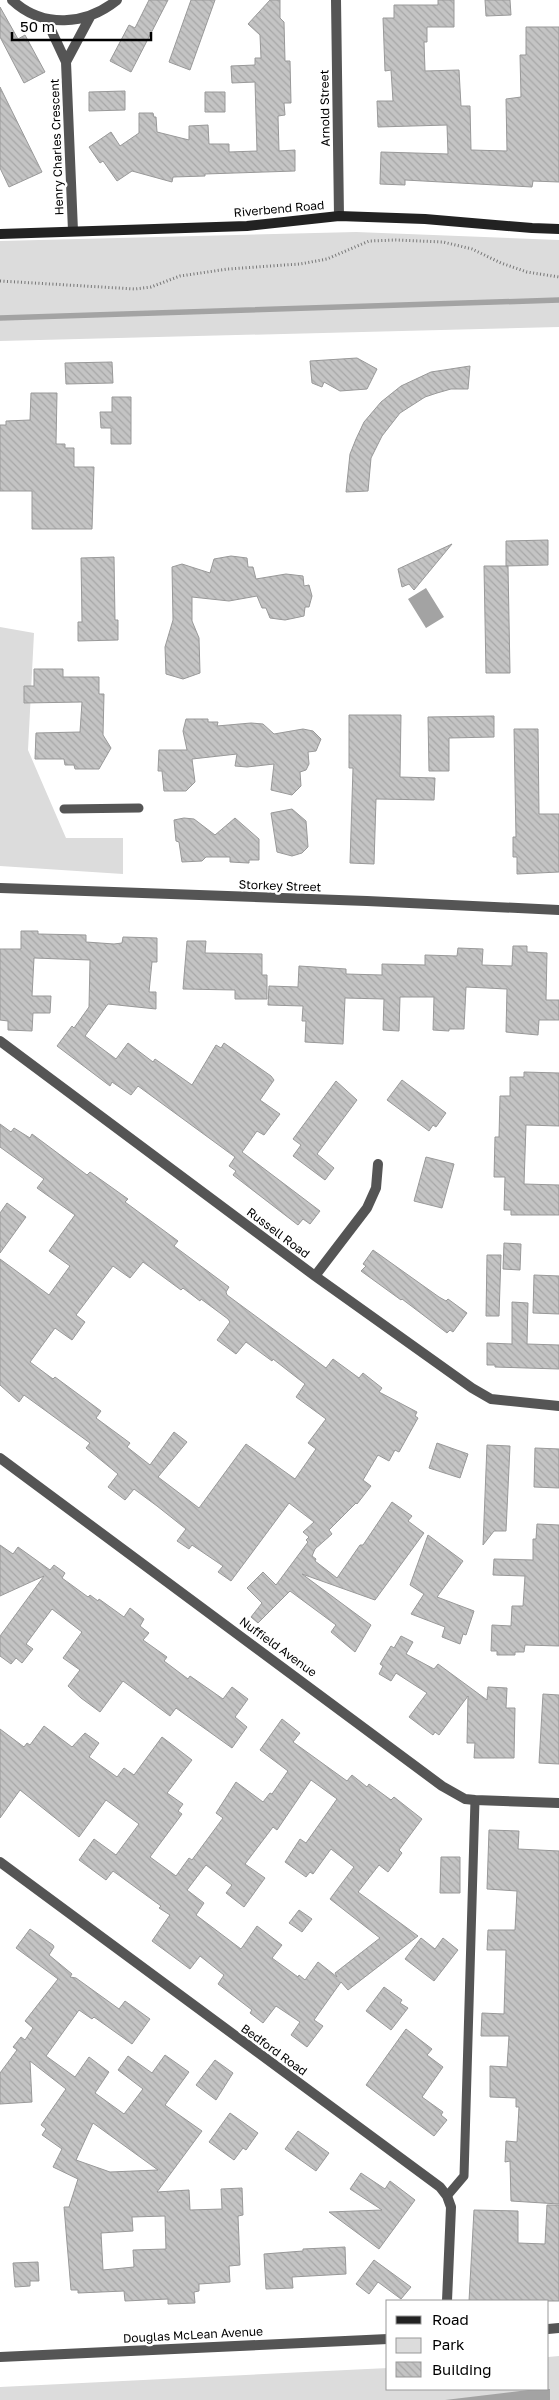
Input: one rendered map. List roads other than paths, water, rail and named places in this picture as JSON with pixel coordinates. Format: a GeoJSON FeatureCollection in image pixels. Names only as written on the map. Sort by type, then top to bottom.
{"type":"FeatureCollection","features":[{"type":"Feature","properties":{"kind":"main road","name":"Riverbend Road"},"geometry":{"type":"LineString","coordinates":[[0,234],[247,226],[340,216],[425,219],[559,229]]}},
{"type":"Feature","properties":{"kind":"street"},"geometry":{"type":"LineString","coordinates":[[12,0],[29,12],[46,19],[76,20],[90,17],[117,0]]}},
{"type":"Feature","properties":{"kind":"street","name":"Arnold Street"},"geometry":{"type":"LineString","coordinates":[[336,0],[340,216]]}},
{"type":"Feature","properties":{"kind":"street","name":"Henry Charles Crescent"},"geometry":{"type":"LineString","coordinates":[[66,62],[90,17]]}},
{"type":"Feature","properties":{"kind":"street","name":"Henry Charles Crescent"},"geometry":{"type":"LineString","coordinates":[[46,19],[66,62],[73,231]]}},
{"type":"Feature","properties":{"kind":"street","name":"Storkey Street"},"geometry":{"type":"LineString","coordinates":[[0,888],[559,910]]}},
{"type":"Feature","properties":{"kind":"street","name":"Russell Road"},"geometry":{"type":"LineString","coordinates":[[0,1041],[315,1276],[472,1388],[491,1399],[559,1406]]}},
{"type":"Feature","properties":{"kind":"street"},"geometry":{"type":"LineString","coordinates":[[315,1276],[367,1208],[376,1188],[378,1164]]}},
{"type":"Feature","properties":{"kind":"street","name":"Nuffield Avenue"},"geometry":{"type":"LineString","coordinates":[[0,1458],[442,1786],[458,1795],[475,1800],[559,1803]]}},
{"type":"Feature","properties":{"kind":"street","name":"Bedford Road"},"geometry":{"type":"LineString","coordinates":[[0,1862],[430,2178],[447,2196]]}},
{"type":"Feature","properties":{"kind":"street"},"geometry":{"type":"LineString","coordinates":[[447,2196],[451,2207],[447,2300]]}},
{"type":"Feature","properties":{"kind":"street","name":"Douglas McLean Avenue"},"geometry":{"type":"LineString","coordinates":[[0,2357],[386,2339]]}},
{"type":"Feature","properties":{"kind":"lane"},"geometry":{"type":"LineString","coordinates":[[64,808],[139,808]]}},
{"type":"Feature","properties":{"kind":"lane"},"geometry":{"type":"LineString","coordinates":[[447,2196],[464,2176],[475,1800]]}},
{"type":"Feature","properties":{"kind":"waterway"},"geometry":{"type":"LineString","coordinates":[[0,318],[559,300]]}}]}
